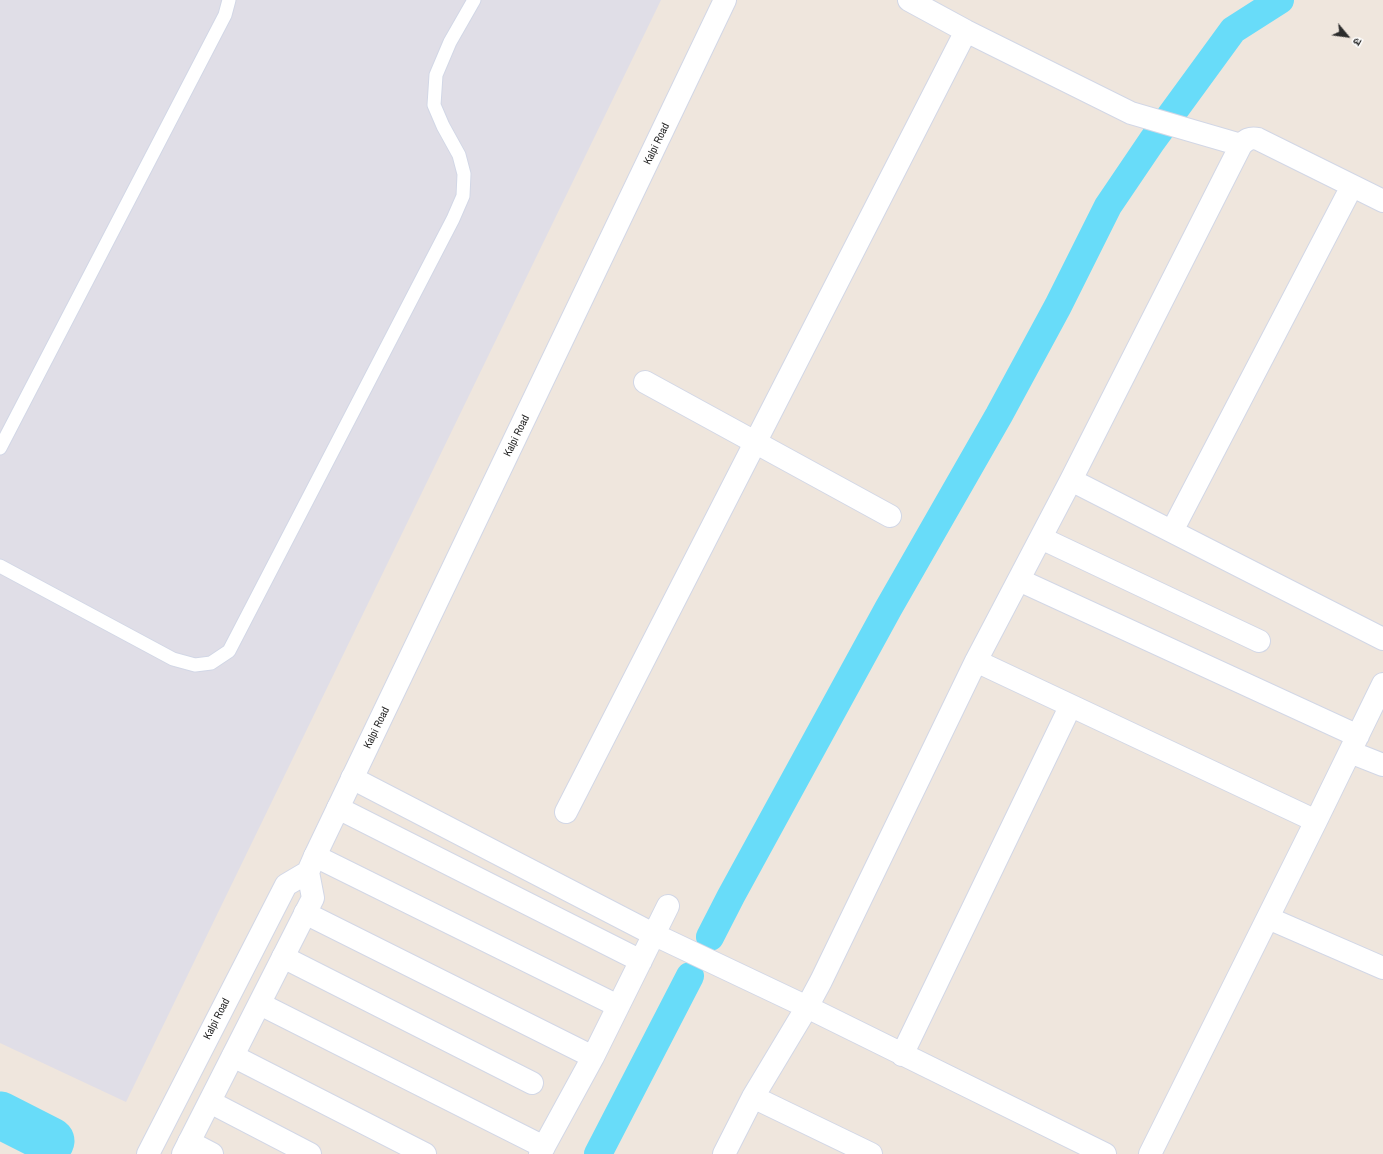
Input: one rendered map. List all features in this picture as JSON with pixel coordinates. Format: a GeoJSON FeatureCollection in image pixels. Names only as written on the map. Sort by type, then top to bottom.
{"type":"FeatureCollection","features":[{"type":"Feature","properties":{"kind":"street","name":"Kalpi Road"},"geometry":{"type":"LineString","coordinates":[[148,1154],[286,885],[312,864],[725,0]]}},
{"type":"Feature","properties":{"kind":"street"},"geometry":{"type":"LineString","coordinates":[[909,0],[966,31],[1137,115],[1241,145]]}},
{"type":"Feature","properties":{"kind":"street"},"geometry":{"type":"LineString","coordinates":[[566,812],[966,31]]}},
{"type":"Feature","properties":{"kind":"street"},"geometry":{"type":"LineString","coordinates":[[724,1154],[753,1097],[807,1007],[976,661],[1071,480],[1241,145],[1246,140],[1253,138],[1258,139],[1383,201]]}},
{"type":"Feature","properties":{"kind":"street"},"geometry":{"type":"LineString","coordinates":[[1172,531],[1352,186]]}},
{"type":"Feature","properties":{"kind":"street"},"geometry":{"type":"LineString","coordinates":[[645,382],[890,516]]}},
{"type":"Feature","properties":{"kind":"street"},"geometry":{"type":"LineString","coordinates":[[1071,480],[1383,639]]}},
{"type":"Feature","properties":{"kind":"street"},"geometry":{"type":"LineString","coordinates":[[1041,538],[1259,642]]}},
{"type":"Feature","properties":{"kind":"street"},"geometry":{"type":"LineString","coordinates":[[1019,580],[1354,744],[1383,765]]}},
{"type":"Feature","properties":{"kind":"street"},"geometry":{"type":"LineString","coordinates":[[976,661],[1316,821]]}},
{"type":"Feature","properties":{"kind":"street"},"geometry":{"type":"LineString","coordinates":[[1150,1154],[1383,684]]}},
{"type":"Feature","properties":{"kind":"street"},"geometry":{"type":"LineString","coordinates":[[902,1055],[1070,706]]}},
{"type":"Feature","properties":{"kind":"street"},"geometry":{"type":"LineString","coordinates":[[352,778],[653,934],[807,1007],[1105,1154]]}},
{"type":"Feature","properties":{"kind":"street"},"geometry":{"type":"LineString","coordinates":[[338,808],[641,961]]}},
{"type":"Feature","properties":{"kind":"street"},"geometry":{"type":"LineString","coordinates":[[212,1154],[186,1148],[306,914],[313,898],[312,864],[618,1006]]}},
{"type":"Feature","properties":{"kind":"street"},"geometry":{"type":"LineString","coordinates":[[260,1004],[542,1150],[593,1057],[668,906]]}},
{"type":"Feature","properties":{"kind":"street"},"geometry":{"type":"LineString","coordinates":[[306,914],[593,1057]]}},
{"type":"Feature","properties":{"kind":"street"},"geometry":{"type":"LineString","coordinates":[[1268,918],[1383,968]]}},
{"type":"Feature","properties":{"kind":"street"},"geometry":{"type":"LineString","coordinates":[[283,957],[532,1083]]}},
{"type":"Feature","properties":{"kind":"street"},"geometry":{"type":"LineString","coordinates":[[233,1056],[425,1154]]}},
{"type":"Feature","properties":{"kind":"street"},"geometry":{"type":"LineString","coordinates":[[753,1097],[871,1154]]}},
{"type":"Feature","properties":{"kind":"street"},"geometry":{"type":"LineString","coordinates":[[210,1102],[310,1154]]}},
{"type":"Feature","properties":{"kind":"lane"},"geometry":{"type":"LineString","coordinates":[[0,448],[225,14],[230,0]]}},
{"type":"Feature","properties":{"kind":"lane"},"geometry":{"type":"LineString","coordinates":[[0,566],[173,659],[196,665],[212,663],[229,651],[453,219],[463,196],[464,174],[459,155],[443,126],[434,105],[436,75],[450,42],[474,0]]}},
{"type":"Feature","properties":{"kind":"shaded area"},"geometry":{"type":"Polygon","coordinates":[[[0,0],[661,0],[126,1102],[0,1043],[0,0]]]}},
{"type":"Feature","properties":{"kind":"waterway"},"geometry":{"type":"LineString","coordinates":[[710,937],[888,609],[999,415],[1058,306],[1108,206],[1152,141],[1233,30],[1280,0]]}},
{"type":"Feature","properties":{"kind":"waterway"},"geometry":{"type":"LineString","coordinates":[[598,1154],[690,976]]}},
{"type":"Feature","properties":{"kind":"waterway"},"geometry":{"type":"LineString","coordinates":[[0,1115],[51,1141]]}}]}
